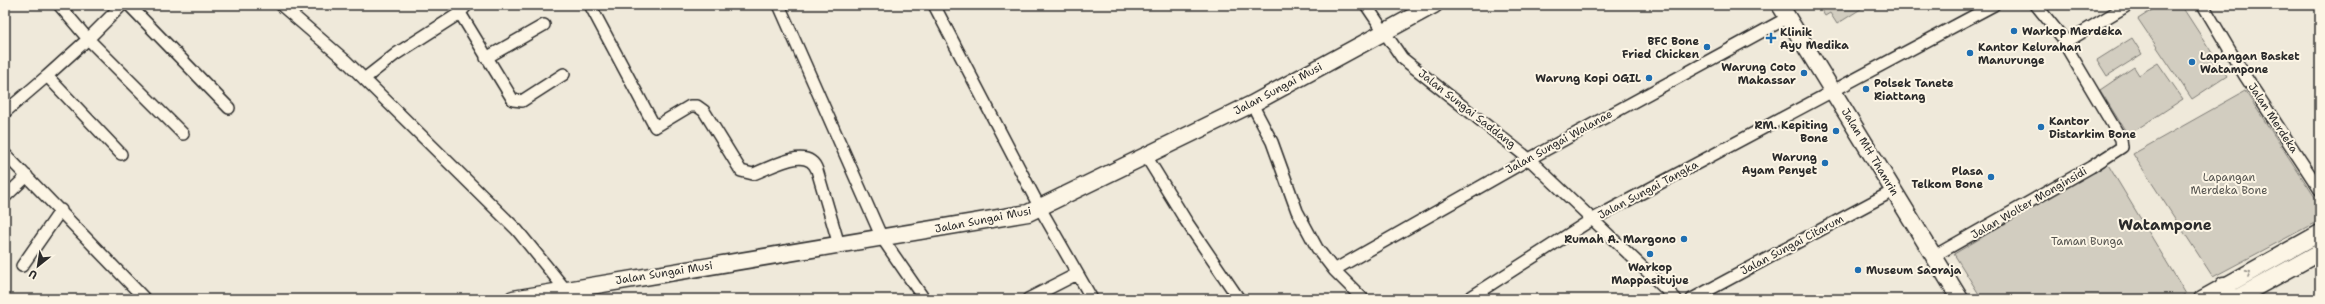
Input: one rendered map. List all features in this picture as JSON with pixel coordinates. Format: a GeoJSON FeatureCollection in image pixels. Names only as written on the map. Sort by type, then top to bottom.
{"type":"FeatureCollection","features":[{"type":"Feature","properties":{"kind":"street"},"geometry":{"type":"LineString","coordinates":[[59,5],[88,40],[183,134]]}},
{"type":"Feature","properties":{"kind":"street"},"geometry":{"type":"LineString","coordinates":[[5,112],[88,40],[122,5]]}},
{"type":"Feature","properties":{"kind":"street"},"geometry":{"type":"LineString","coordinates":[[129,5],[229,108]]}},
{"type":"Feature","properties":{"kind":"street"},"geometry":{"type":"LineString","coordinates":[[280,5],[346,61],[517,230],[565,289]]}},
{"type":"Feature","properties":{"kind":"street"},"geometry":{"type":"LineString","coordinates":[[590,5],[655,127],[690,106],[697,106],[704,111],[741,171],[746,174],[753,174],[800,157],[808,158],[814,162],[818,170],[839,245]]}},
{"type":"Feature","properties":{"kind":"street"},"geometry":{"type":"LineString","coordinates":[[779,5],[882,238],[924,299]]}},
{"type":"Feature","properties":{"kind":"street"},"geometry":{"type":"LineString","coordinates":[[934,5],[1040,208],[1092,299]]}},
{"type":"Feature","properties":{"kind":"street","name":"Jalan Sungai Saddang"},"geometry":{"type":"LineString","coordinates":[[1366,5],[1383,33],[1402,58],[1529,159],[1676,299]]}},
{"type":"Feature","properties":{"kind":"street","name":"Jalan Sungai Musi"},"geometry":{"type":"LineString","coordinates":[[513,299],[565,289],[1028,213],[1252,104],[1434,5]]}},
{"type":"Feature","properties":{"kind":"street","name":"Jalan Sungai Tangka"},"geometry":{"type":"LineString","coordinates":[[1468,299],[1592,220],[1994,5]]}},
{"type":"Feature","properties":{"kind":"street"},"geometry":{"type":"LineString","coordinates":[[2036,5],[2066,42],[2128,5]]}},
{"type":"Feature","properties":{"kind":"street","name":"Jalan Merdeka"},"geometry":{"type":"LineString","coordinates":[[2203,5],[2245,76],[2320,190]]}},
{"type":"Feature","properties":{"kind":"street"},"geometry":{"type":"LineString","coordinates":[[364,79],[402,50],[466,8],[486,58],[510,98],[517,101],[522,101],[564,74]]}},
{"type":"Feature","properties":{"kind":"street","name":"Jalan MH Thamrin"},"geometry":{"type":"LineString","coordinates":[[1783,11],[1960,299]]}},
{"type":"Feature","properties":{"kind":"street","name":"Jalan Sungai Walanae"},"geometry":{"type":"LineString","coordinates":[[1334,270],[1529,159],[1783,11]]}},
{"type":"Feature","properties":{"kind":"street"},"geometry":{"type":"LineString","coordinates":[[486,58],[544,24]]}},
{"type":"Feature","properties":{"kind":"street","name":"Jalan Wolter Monginsidi"},"geometry":{"type":"LineString","coordinates":[[1934,256],[2091,167],[2122,147],[2121,140],[2067,48],[2066,42]]}},
{"type":"Feature","properties":{"kind":"street"},"geometry":{"type":"LineString","coordinates":[[47,76],[121,154]]}},
{"type":"Feature","properties":{"kind":"street"},"geometry":{"type":"LineString","coordinates":[[1252,104],[1272,142],[1297,211],[1317,248],[1334,270],[1363,299]]}},
{"type":"Feature","properties":{"kind":"street"},"geometry":{"type":"LineString","coordinates":[[5,154],[61,210],[145,299]]}},
{"type":"Feature","properties":{"kind":"street"},"geometry":{"type":"LineString","coordinates":[[1146,156],[1186,221],[1239,299]]}},
{"type":"Feature","properties":{"kind":"street"},"geometry":{"type":"LineString","coordinates":[[5,197],[27,176]]}},
{"type":"Feature","properties":{"kind":"street","name":"Jalan Sungai Citarum"},"geometry":{"type":"LineString","coordinates":[[1692,299],[1894,191]]}},
{"type":"Feature","properties":{"kind":"street"},"geometry":{"type":"LineString","coordinates":[[22,266],[61,210]]}},
{"type":"Feature","properties":{"kind":"street"},"geometry":{"type":"LineString","coordinates":[[2230,295],[2320,233]]}},
{"type":"Feature","properties":{"kind":"street"},"geometry":{"type":"LineString","coordinates":[[2202,299],[2230,295],[2320,252]]}},
{"type":"Feature","properties":{"kind":"street"},"geometry":{"type":"LineString","coordinates":[[1028,299],[1077,274]]}},
{"type":"Feature","properties":{"kind":"green space"},"geometry":{"type":"Polygon","coordinates":[[[1818,5],[1867,5],[1837,24],[1830,13],[1825,16],[1818,5]]]}},
{"type":"Feature","properties":{"kind":"green space"},"geometry":{"type":"Polygon","coordinates":[[[2160,5],[2181,5],[2227,76],[2192,99],[2138,19],[2160,5]]]}},
{"type":"Feature","properties":{"kind":"green space"},"geometry":{"type":"Polygon","coordinates":[[[2132,38],[2142,54],[2107,76],[2097,60],[2132,38]]]}},
{"type":"Feature","properties":{"kind":"green space"},"geometry":{"type":"Polygon","coordinates":[[[2158,63],[2183,99],[2128,135],[2100,90],[2134,67],[2139,75],[2158,63]]]}},
{"type":"Feature","properties":{"kind":"green space","name":"Lapangan Merdeka Bone"},"geometry":{"type":"Polygon","coordinates":[[[2245,91],[2320,205],[2320,220],[2213,277],[2133,154],[2245,91]]]}},
{"type":"Feature","properties":{"kind":"green space","name":"Taman Bunga"},"geometry":{"type":"Polygon","coordinates":[[[2107,163],[2186,294],[2178,299],[1982,299],[1954,254],[2107,163]]]}},
{"type":"Feature","properties":{"kind":"place","name":"Warkop Merdeka"},"geometry":{"type":"Point","coordinates":[2014,31]}},
{"type":"Feature","properties":{"kind":"place","name":"Klinik Ayu Medika"},"geometry":{"type":"Point","coordinates":[1771,38]}},
{"type":"Feature","properties":{"kind":"place","name":"BFC Bone Fried Chicken"},"geometry":{"type":"Point","coordinates":[1707,47]}},
{"type":"Feature","properties":{"kind":"place","name":"Kantor Kelurahan Manurunge"},"geometry":{"type":"Point","coordinates":[1970,53]}},
{"type":"Feature","properties":{"kind":"place","name":"Lapangan Basket Watampone"},"geometry":{"type":"Point","coordinates":[2192,62]}},
{"type":"Feature","properties":{"kind":"place","name":"Warung Coto Makassar"},"geometry":{"type":"Point","coordinates":[1804,73]}},
{"type":"Feature","properties":{"kind":"place","name":"Warung Kopi OGIL"},"geometry":{"type":"Point","coordinates":[1649,78]}},
{"type":"Feature","properties":{"kind":"place","name":"Polsek Tanete Riattang"},"geometry":{"type":"Point","coordinates":[1866,89]}},
{"type":"Feature","properties":{"kind":"place","name":"Kantor Distarkim Bone"},"geometry":{"type":"Point","coordinates":[2041,127]}},
{"type":"Feature","properties":{"kind":"place","name":"RM. Kepiting Bone"},"geometry":{"type":"Point","coordinates":[1836,131]}},
{"type":"Feature","properties":{"kind":"place","name":"Warung Ayam Penyet"},"geometry":{"type":"Point","coordinates":[1825,163]}},
{"type":"Feature","properties":{"kind":"place","name":"Plasa Telkom Bone"},"geometry":{"type":"Point","coordinates":[1991,177]}},
{"type":"Feature","properties":{"kind":"place","name":"Rumah A. Margono"},"geometry":{"type":"Point","coordinates":[1684,239]}},
{"type":"Feature","properties":{"kind":"place","name":"Warkop Mappasitujue"},"geometry":{"type":"Point","coordinates":[1650,254]}},
{"type":"Feature","properties":{"kind":"place","name":"Museum Saoraja"},"geometry":{"type":"Point","coordinates":[1858,270]}},
{"type":"Feature","properties":{"kind":"district","name":"Watampone"},"geometry":{"type":"Point","coordinates":[2165,225]}}]}
